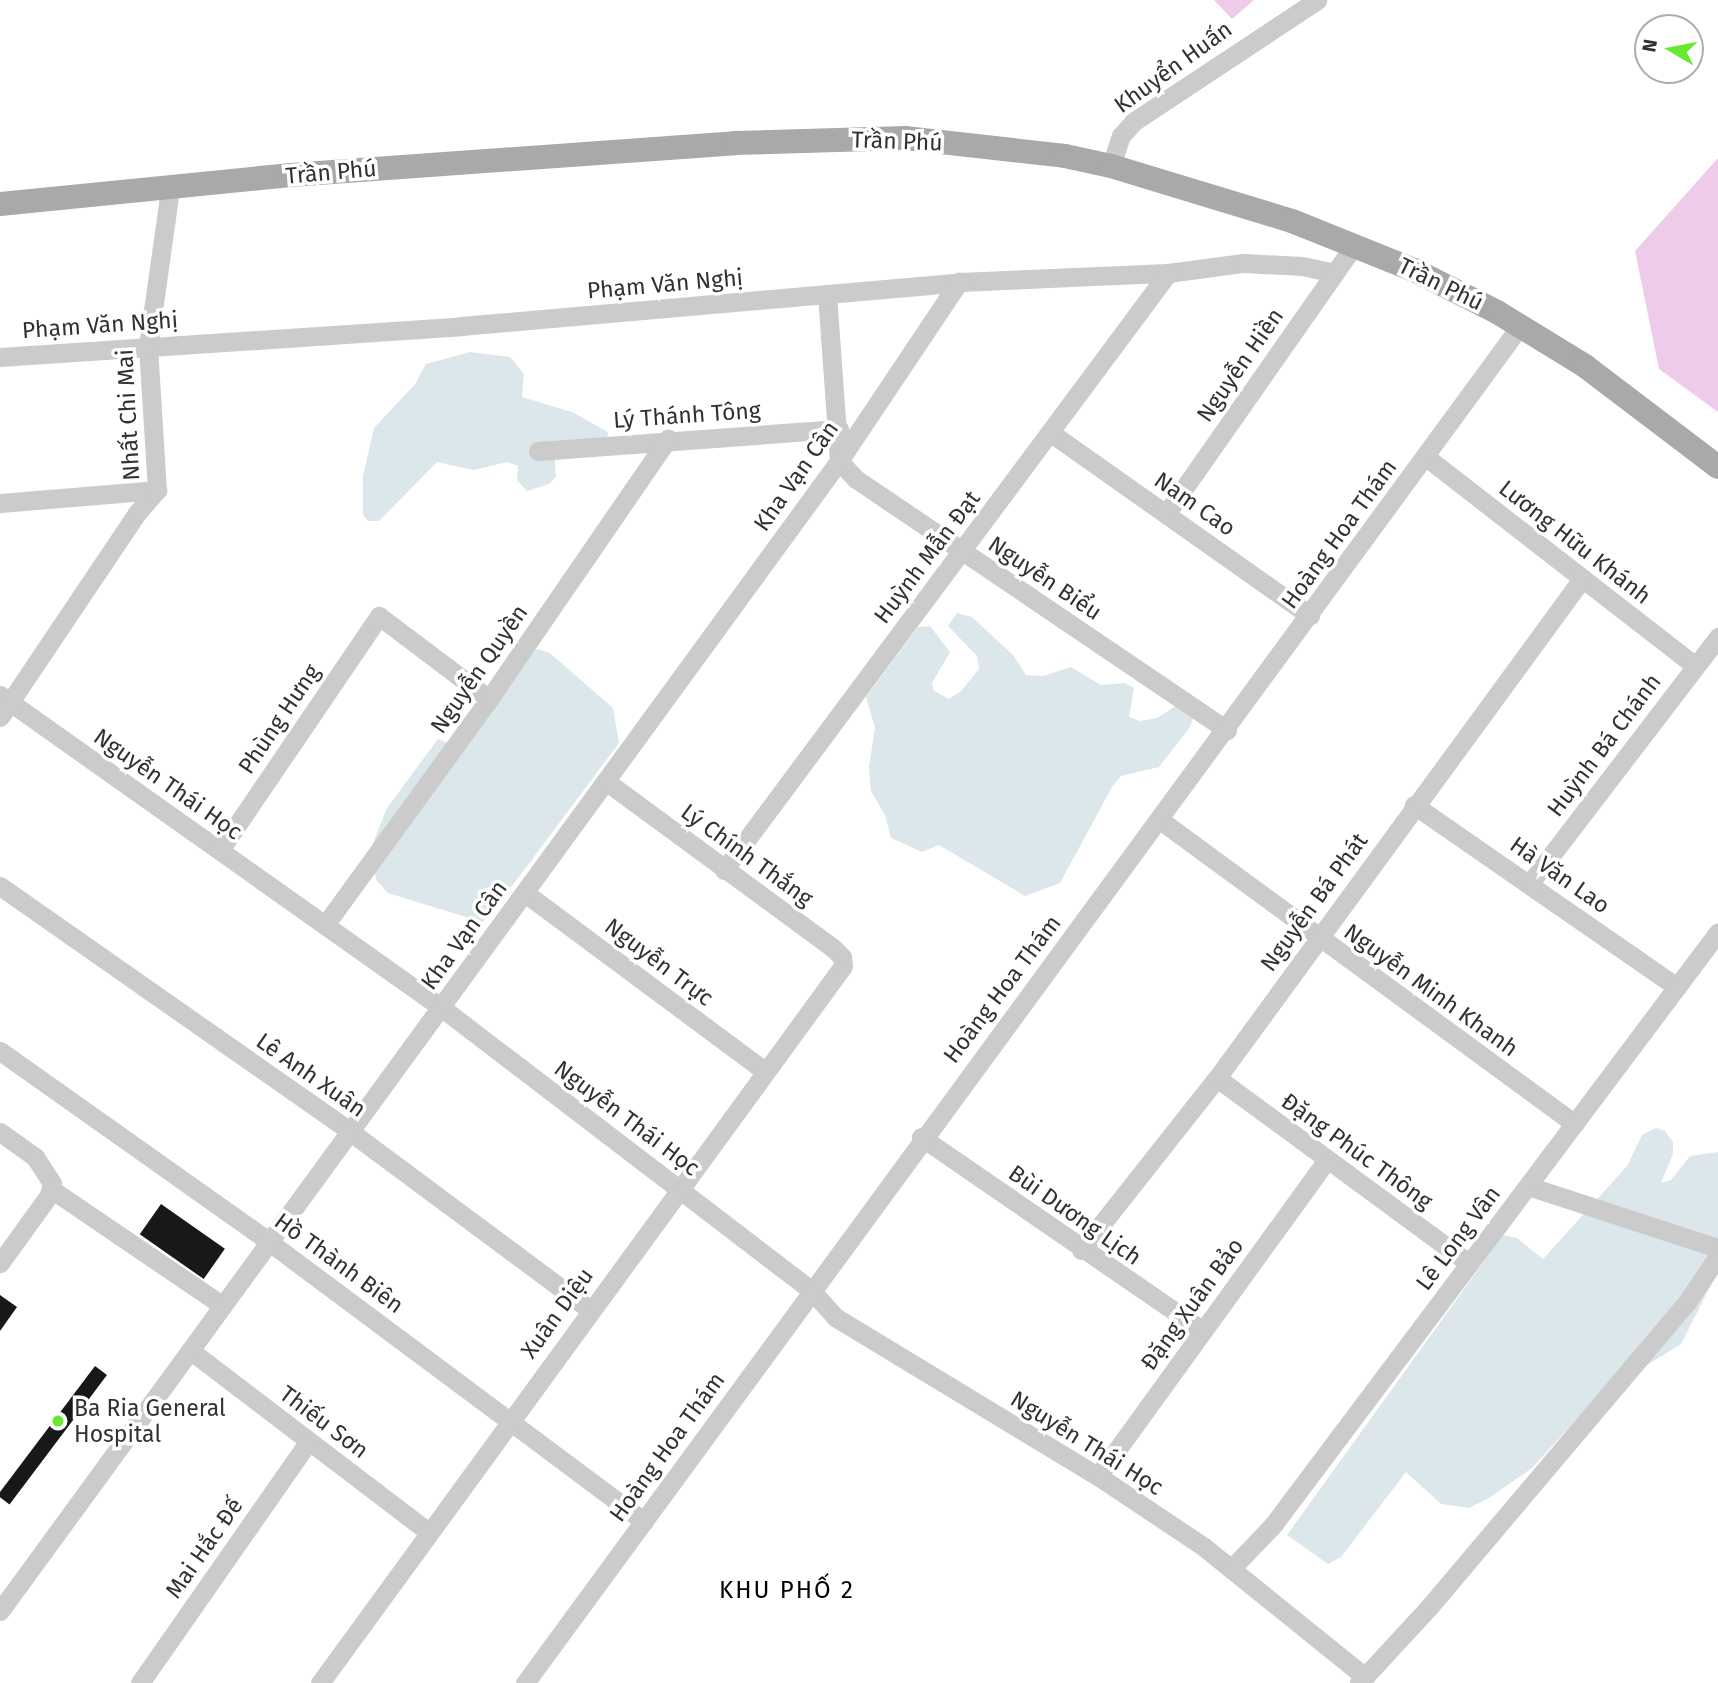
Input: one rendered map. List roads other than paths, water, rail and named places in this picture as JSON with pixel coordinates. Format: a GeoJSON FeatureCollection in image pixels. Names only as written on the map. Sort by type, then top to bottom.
{"type":"FeatureCollection","features":[{"type":"Feature","properties":{"kind":"main road","name":"Trần Phú"},"geometry":{"type":"LineString","coordinates":[[0,204],[170,190],[291,175],[523,156],[835,139],[905,138],[1111,166],[1354,244],[1520,326],[1602,377],[1718,467]]}},
{"type":"Feature","properties":{"kind":"street","name":"Khuyển Huấn"},"geometry":{"type":"LineString","coordinates":[[1111,166],[1121,136],[1133,122],[1317,0]]}},
{"type":"Feature","properties":{"kind":"street","name":"Nhất Chi Mai"},"geometry":{"type":"LineString","coordinates":[[4,705],[117,541],[157,490],[148,346],[170,190]]}},
{"type":"Feature","properties":{"kind":"street","name":"Nguyễn Hiền"},"geometry":{"type":"LineString","coordinates":[[1166,514],[1354,244]]}},
{"type":"Feature","properties":{"kind":"street","name":"Phạm Văn Nghị"},"geometry":{"type":"LineString","coordinates":[[0,357],[461,326],[959,282],[1168,273],[1272,263],[1334,274]]}},
{"type":"Feature","properties":{"kind":"street","name":"Huỳnh Mẫn Đạt"},"geometry":{"type":"LineString","coordinates":[[724,870],[1168,273]]}},
{"type":"Feature","properties":{"kind":"street","name":"Kha Vạn Cân"},"geometry":{"type":"LineString","coordinates":[[0,1611],[191,1351],[348,1130],[442,1008],[839,461],[959,282]]}},
{"type":"Feature","properties":{"kind":"street"},"geometry":{"type":"LineString","coordinates":[[827,294],[839,429],[839,461]]}},
{"type":"Feature","properties":{"kind":"street","name":"Hoàng Hoa Thám"},"geometry":{"type":"LineString","coordinates":[[525,1683],[921,1138],[1227,730],[1520,326]]}},
{"type":"Feature","properties":{"kind":"street","name":"Lý Thánh Tông"},"geometry":{"type":"LineString","coordinates":[[538,451],[668,439],[839,429]]}},
{"type":"Feature","properties":{"kind":"street","name":"Nam Cao"},"geometry":{"type":"LineString","coordinates":[[1051,433],[1310,616]]}},
{"type":"Feature","properties":{"kind":"street","name":"Nguyễn Quyền"},"geometry":{"type":"LineString","coordinates":[[325,925],[489,699],[668,439]]}},
{"type":"Feature","properties":{"kind":"street","name":"Lương Hữu Khánh"},"geometry":{"type":"LineString","coordinates":[[1426,457],[1695,666]]}},
{"type":"Feature","properties":{"kind":"street","name":"Nguyễn Biểu"},"geometry":{"type":"LineString","coordinates":[[839,461],[856,480],[1227,730]]}},
{"type":"Feature","properties":{"kind":"street"},"geometry":{"type":"LineString","coordinates":[[0,503],[157,490]]}},
{"type":"Feature","properties":{"kind":"street","name":"Nguyễn Bá Phát"},"geometry":{"type":"LineString","coordinates":[[1080,1250],[1217,1078],[1414,805],[1582,579]]}},
{"type":"Feature","properties":{"kind":"street","name":"Phùng Hưng"},"geometry":{"type":"LineString","coordinates":[[220,850],[379,616],[489,699]]}},
{"type":"Feature","properties":{"kind":"street","name":"Huỳnh Bá Chánh"},"geometry":{"type":"LineString","coordinates":[[1530,883],[1718,637]]}},
{"type":"Feature","properties":{"kind":"street","name":"Nguyễn Thái Học"},"geometry":{"type":"LineString","coordinates":[[4,705],[220,850],[442,1008],[811,1290],[835,1317],[1098,1476],[1231,1569],[1362,1680]]}},
{"type":"Feature","properties":{"kind":"street","name":"Lý Chính Thắng"},"geometry":{"type":"LineString","coordinates":[[606,781],[833,948],[842,957],[839,976]]}},
{"type":"Feature","properties":{"kind":"street","name":"Hà Văn Lao"},"geometry":{"type":"LineString","coordinates":[[1414,805],[1677,987]]}},
{"type":"Feature","properties":{"kind":"street","name":"Nguyễn Minh Khanh"},"geometry":{"type":"LineString","coordinates":[[1160,820],[1318,939],[1575,1124]]}},
{"type":"Feature","properties":{"kind":"street","name":"Lê Anh Xuân"},"geometry":{"type":"LineString","coordinates":[[0,886],[348,1130],[590,1310]]}},
{"type":"Feature","properties":{"kind":"street","name":"Nguyễn Trực"},"geometry":{"type":"LineString","coordinates":[[525,893],[763,1070]]}},
{"type":"Feature","properties":{"kind":"street","name":"Lê Long Vân"},"geometry":{"type":"LineString","coordinates":[[1231,1569],[1273,1525],[1718,932]]}},
{"type":"Feature","properties":{"kind":"street","name":"Xuân Diệu"},"geometry":{"type":"LineString","coordinates":[[320,1683],[763,1070],[839,976]]}},
{"type":"Feature","properties":{"kind":"street","name":"Hồ Thành Biên"},"geometry":{"type":"LineString","coordinates":[[0,1051],[268,1241],[644,1521]]}},
{"type":"Feature","properties":{"kind":"street","name":"Đặng Phúc Thông"},"geometry":{"type":"LineString","coordinates":[[1217,1078],[1326,1161],[1469,1263]]}},
{"type":"Feature","properties":{"kind":"street"},"geometry":{"type":"LineString","coordinates":[[0,1132],[35,1157],[48,1172],[51,1189],[0,1263]]}},
{"type":"Feature","properties":{"kind":"street","name":"Bùi Dương Lịch"},"geometry":{"type":"LineString","coordinates":[[921,1138],[1080,1250],[1203,1331]]}},
{"type":"Feature","properties":{"kind":"street","name":"Đặng Xuân Bảo"},"geometry":{"type":"LineString","coordinates":[[1098,1476],[1326,1161]]}},
{"type":"Feature","properties":{"kind":"street"},"geometry":{"type":"LineString","coordinates":[[1528,1186],[1718,1248]]}},
{"type":"Feature","properties":{"kind":"street"},"geometry":{"type":"LineString","coordinates":[[51,1189],[222,1305]]}},
{"type":"Feature","properties":{"kind":"street"},"geometry":{"type":"LineString","coordinates":[[1362,1680],[1687,1302],[1718,1256]]}},
{"type":"Feature","properties":{"kind":"street","name":"Thiếu Sơn"},"geometry":{"type":"LineString","coordinates":[[191,1351],[429,1532]]}},
{"type":"Feature","properties":{"kind":"street","name":"Mai Hắc Đế"},"geometry":{"type":"LineString","coordinates":[[145,1681],[308,1442]]}},
{"type":"Feature","properties":{"kind":"place","name":"Ba Ria General Hospital"},"geometry":{"type":"Point","coordinates":[58,1421]}},
{"type":"Feature","properties":{"kind":"district","name":"KHU PHỐ 2"},"geometry":{"type":"Point","coordinates":[787,1591]}}]}
